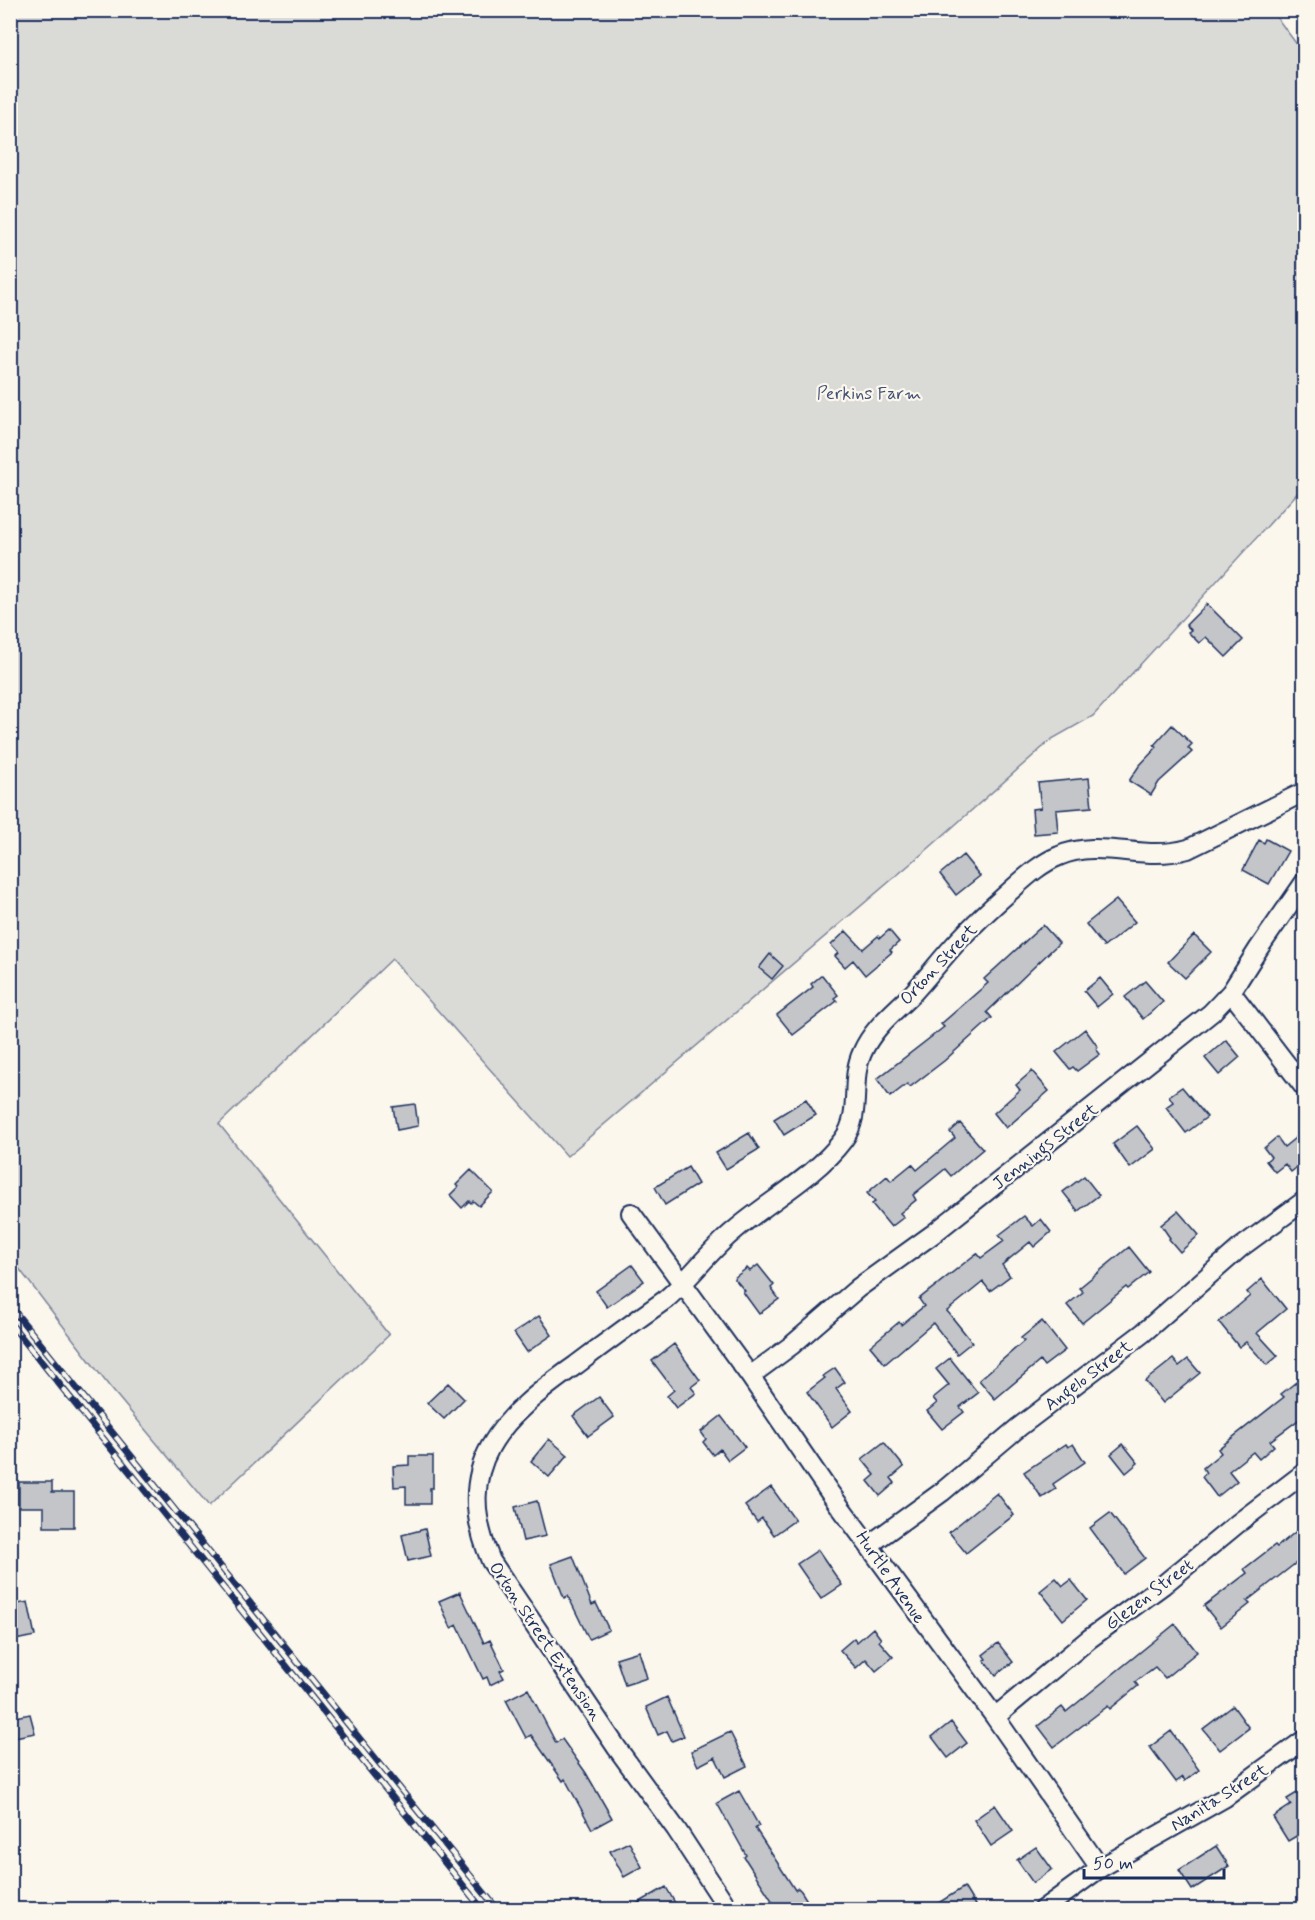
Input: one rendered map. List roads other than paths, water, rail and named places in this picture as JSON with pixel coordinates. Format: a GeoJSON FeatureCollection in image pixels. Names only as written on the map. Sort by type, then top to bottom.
{"type":"FeatureCollection","features":[{"type":"Feature","properties":{"kind":"street","name":"Orton Street"},"geometry":{"type":"LineString","coordinates":[[683,1285],[719,1243],[808,1174],[843,1140],[850,1130],[853,1119],[857,1064],[874,1032],[912,994],[966,932],[1032,872],[1058,856],[1084,849],[1172,854],[1188,849],[1305,792]]}},
{"type":"Feature","properties":{"kind":"street","name":"Jennings Street"},"geometry":{"type":"LineString","coordinates":[[750,1376],[792,1345],[858,1288],[933,1234],[1211,1013],[1231,993],[1259,948],[1305,883]]}},
{"type":"Feature","properties":{"kind":"street"},"geometry":{"type":"LineString","coordinates":[[1231,993],[1305,1087]]}},
{"type":"Feature","properties":{"kind":"street","name":"Angelo Street"},"geometry":{"type":"LineString","coordinates":[[869,1545],[942,1492],[1020,1427],[1152,1326],[1240,1248],[1305,1201]]}},
{"type":"Feature","properties":{"kind":"street","name":"Hurtle Avenue"},"geometry":{"type":"LineString","coordinates":[[631,1213],[750,1376],[818,1475],[994,1717],[1100,1868]]}},
{"type":"Feature","properties":{"kind":"street","name":"Orton Street Extension"},"geometry":{"type":"LineString","coordinates":[[683,1285],[541,1389],[512,1416],[496,1437],[485,1458],[477,1488],[477,1515],[486,1550],[504,1583],[536,1624],[617,1748],[676,1829],[729,1910]]}},
{"type":"Feature","properties":{"kind":"street","name":"Glezen Street"},"geometry":{"type":"LineString","coordinates":[[994,1717],[1089,1639],[1163,1586],[1237,1524],[1305,1473]]}},
{"type":"Feature","properties":{"kind":"street","name":"Nanita Street"},"geometry":{"type":"LineString","coordinates":[[1100,1868],[1224,1797],[1305,1740]]}},
{"type":"Feature","properties":{"kind":"street"},"geometry":{"type":"LineString","coordinates":[[1042,1910],[1100,1868]]}},
{"type":"Feature","properties":{"kind":"railway"},"geometry":{"type":"LineString","coordinates":[[10,1306],[498,1910]]}},
{"type":"Feature","properties":{"kind":"railway"},"geometry":{"type":"LineString","coordinates":[[10,1323],[483,1910]]}},
{"type":"Feature","properties":{"kind":"park label","name":"Perkins Farm"},"geometry":{"type":"Point","coordinates":[869,393]}}]}
